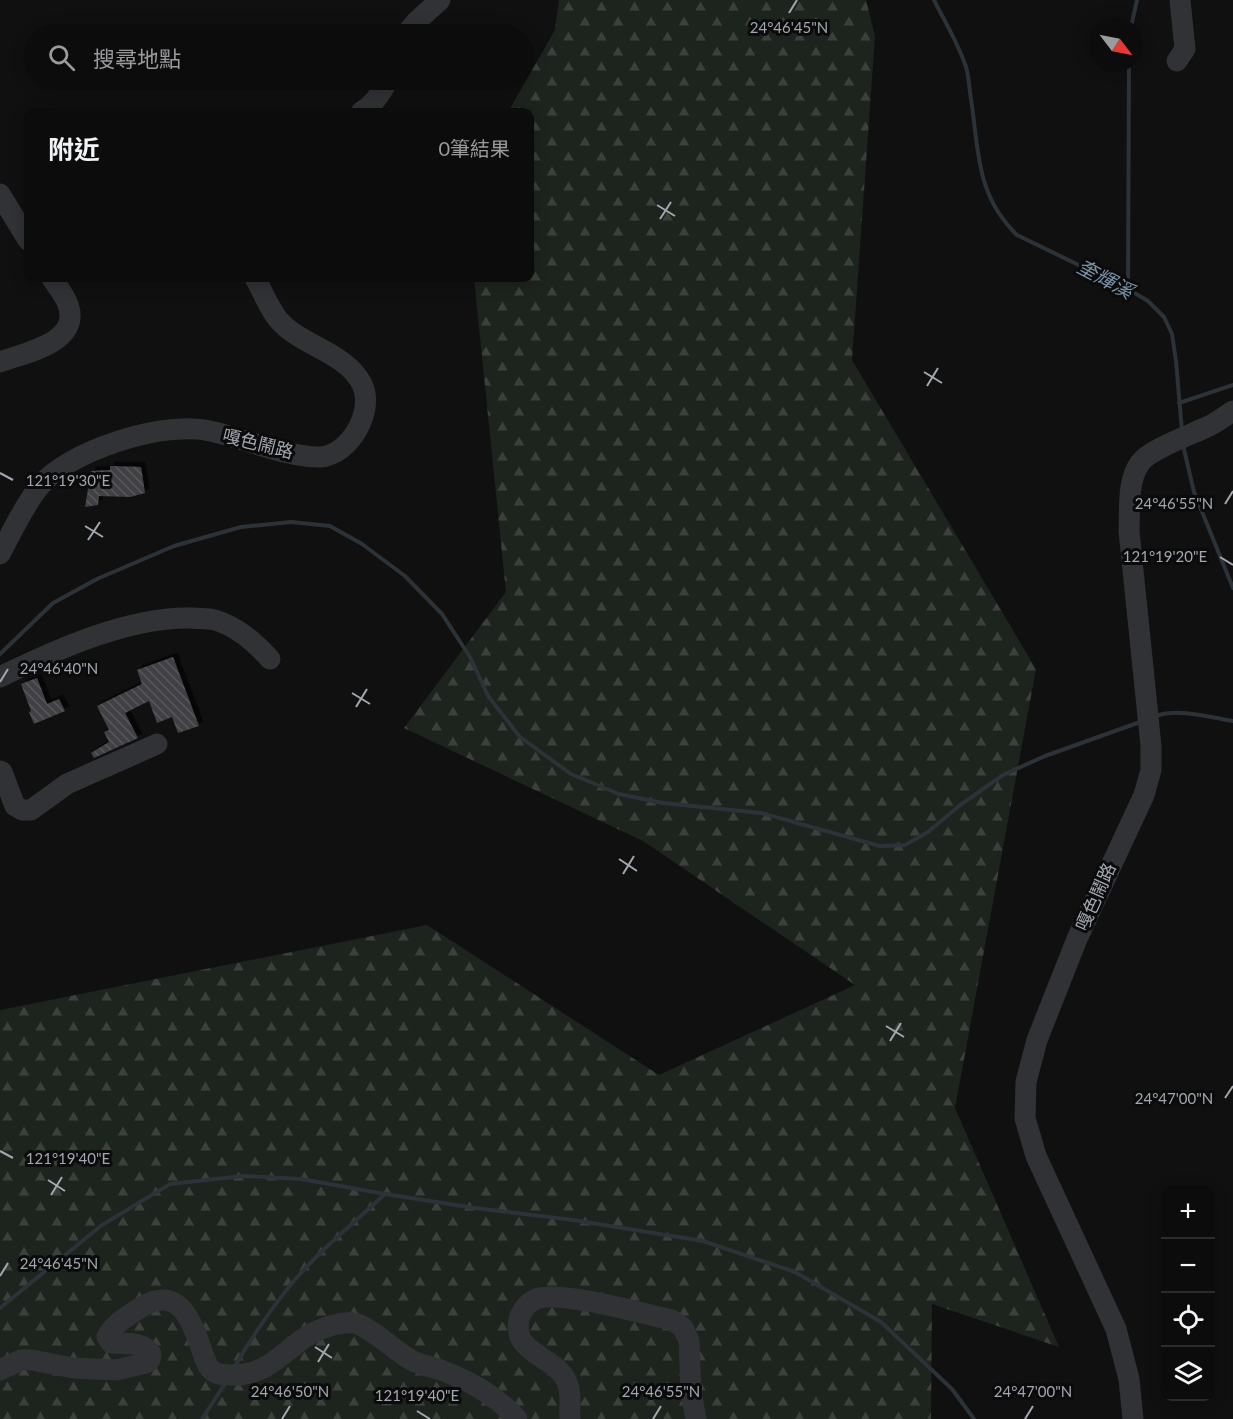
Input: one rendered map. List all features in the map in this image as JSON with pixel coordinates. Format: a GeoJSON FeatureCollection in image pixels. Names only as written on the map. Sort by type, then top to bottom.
{"type":"FeatureCollection","features":[{"type":"Feature","properties":{"kind":"street"},"geometry":{"type":"LineString","coordinates":[[416,24],[440,0]]}},
{"type":"Feature","properties":{"kind":"street"},"geometry":{"type":"LineString","coordinates":[[1177,61],[1185,49],[1180,0]]}},
{"type":"Feature","properties":{"kind":"street"},"geometry":{"type":"LineString","coordinates":[[369,108],[383,90]]}},
{"type":"Feature","properties":{"kind":"street"},"geometry":{"type":"LineString","coordinates":[[0,194],[24,233]]}},
{"type":"Feature","properties":{"kind":"street"},"geometry":{"type":"LineString","coordinates":[[0,362],[55,341],[66,330],[70,316],[67,302],[54,282]]}},
{"type":"Feature","properties":{"kind":"street","name":"嘎色鬧路"},"geometry":{"type":"LineString","coordinates":[[0,554],[39,487],[57,470],[114,443],[158,431],[185,428],[206,430],[298,454],[322,457],[344,448],[357,431],[366,406],[363,386],[354,373],[330,354],[304,340],[278,318],[257,282]]}},
{"type":"Feature","properties":{"kind":"street","name":"嘎色鬧路"},"geometry":{"type":"LineString","coordinates":[[1132,1419],[1129,1379],[1116,1329],[1033,1147],[1024,1118],[1026,1082],[1037,1041],[1077,939],[1144,795],[1151,770],[1151,746],[1129,531],[1133,476],[1140,462],[1154,452],[1212,425],[1233,411]]}},
{"type":"Feature","properties":{"kind":"street"},"geometry":{"type":"LineString","coordinates":[[0,677],[106,633],[158,620],[184,618],[213,619],[232,627],[252,640],[270,659]]}},
{"type":"Feature","properties":{"kind":"street"},"geometry":{"type":"LineString","coordinates":[[1,766],[15,806],[22,810],[31,810],[68,784],[157,744]]}},
{"type":"Feature","properties":{"kind":"street"},"geometry":{"type":"LineString","coordinates":[[570,1419],[567,1381],[559,1371],[522,1342],[518,1332],[519,1319],[525,1308],[534,1300],[547,1297],[571,1299],[672,1320],[683,1328],[689,1341],[691,1392],[696,1419]]}},
{"type":"Feature","properties":{"kind":"street"},"geometry":{"type":"LineString","coordinates":[[0,1370],[21,1360],[101,1371],[146,1363],[150,1360],[151,1354],[148,1348],[111,1343],[107,1338],[114,1327],[144,1305],[156,1300],[167,1299],[177,1303],[186,1313],[207,1365],[214,1372],[239,1376],[255,1372],[268,1367],[306,1337],[324,1328],[341,1323],[355,1323],[366,1328],[410,1359],[455,1376],[490,1394],[502,1402],[517,1419]]}},
{"type":"Feature","properties":{"kind":"green space"},"geometry":{"type":"Polygon","coordinates":[[[559,0],[866,0],[875,36],[852,360],[1036,669],[955,1108],[1059,1347],[932,1304],[931,1419],[0,1419],[0,1010],[427,925],[659,1075],[855,985],[643,841],[404,728],[506,592],[474,282],[534,282],[534,108],[510,108],[521,90],[534,90],[534,67],[555,30],[559,0]]]}},
{"type":"Feature","properties":{"kind":"building"},"geometry":{"type":"Polygon","coordinates":[[[110,466],[141,467],[145,493],[130,497],[99,496],[98,505],[85,507],[91,471],[110,470],[110,466]]]}},
{"type":"Feature","properties":{"kind":"building"},"geometry":{"type":"Polygon","coordinates":[[[173,657],[199,726],[178,733],[172,717],[157,723],[149,701],[125,713],[138,738],[94,758],[91,753],[109,742],[104,732],[109,730],[97,706],[142,684],[137,670],[173,657]]]}},
{"type":"Feature","properties":{"kind":"building"},"geometry":{"type":"Polygon","coordinates":[[[37,678],[47,704],[59,699],[65,711],[34,724],[21,684],[37,678]]]}},
{"type":"Feature","properties":{"kind":"waterway","name":"奎輝溪"},"geometry":{"type":"LineString","coordinates":[[934,0],[966,67],[978,155],[994,204],[1017,235],[1128,289],[1148,301],[1164,317],[1172,334],[1182,431]]}},
{"type":"Feature","properties":{"kind":"waterway"},"geometry":{"type":"LineString","coordinates":[[1133,18],[1137,0]]}},
{"type":"Feature","properties":{"kind":"waterway"},"geometry":{"type":"LineString","coordinates":[[1128,289],[1129,72]]}},
{"type":"Feature","properties":{"kind":"waterway"},"geometry":{"type":"LineString","coordinates":[[1179,403],[1233,385]]}},
{"type":"Feature","properties":{"kind":"waterway","name":"奎輝溪"},"geometry":{"type":"LineString","coordinates":[[1183,445],[1194,492],[1233,588]]}},
{"type":"Feature","properties":{"kind":"waterway"},"geometry":{"type":"LineString","coordinates":[[0,654],[53,603],[97,579],[174,546],[241,527],[291,522],[330,526],[362,544],[405,576],[442,614],[470,657],[488,696],[520,737],[571,774],[619,794],[663,803],[761,813],[880,846],[905,845],[928,832],[959,806],[1003,775],[1045,756],[1143,721]]}},
{"type":"Feature","properties":{"kind":"waterway"},"geometry":{"type":"LineString","coordinates":[[1156,716],[1184,713],[1233,721]]}},
{"type":"Feature","properties":{"kind":"waterway"},"geometry":{"type":"LineString","coordinates":[[0,1308],[102,1225],[170,1184],[243,1176],[301,1179],[475,1208],[573,1220],[703,1241],[795,1272],[881,1322],[952,1389],[974,1419]]}},
{"type":"Feature","properties":{"kind":"waterway"},"geometry":{"type":"LineString","coordinates":[[234,1368],[281,1297],[300,1274],[385,1194]]}},
{"type":"Feature","properties":{"kind":"waterway"},"geometry":{"type":"LineString","coordinates":[[202,1419],[226,1382]]}}]}
